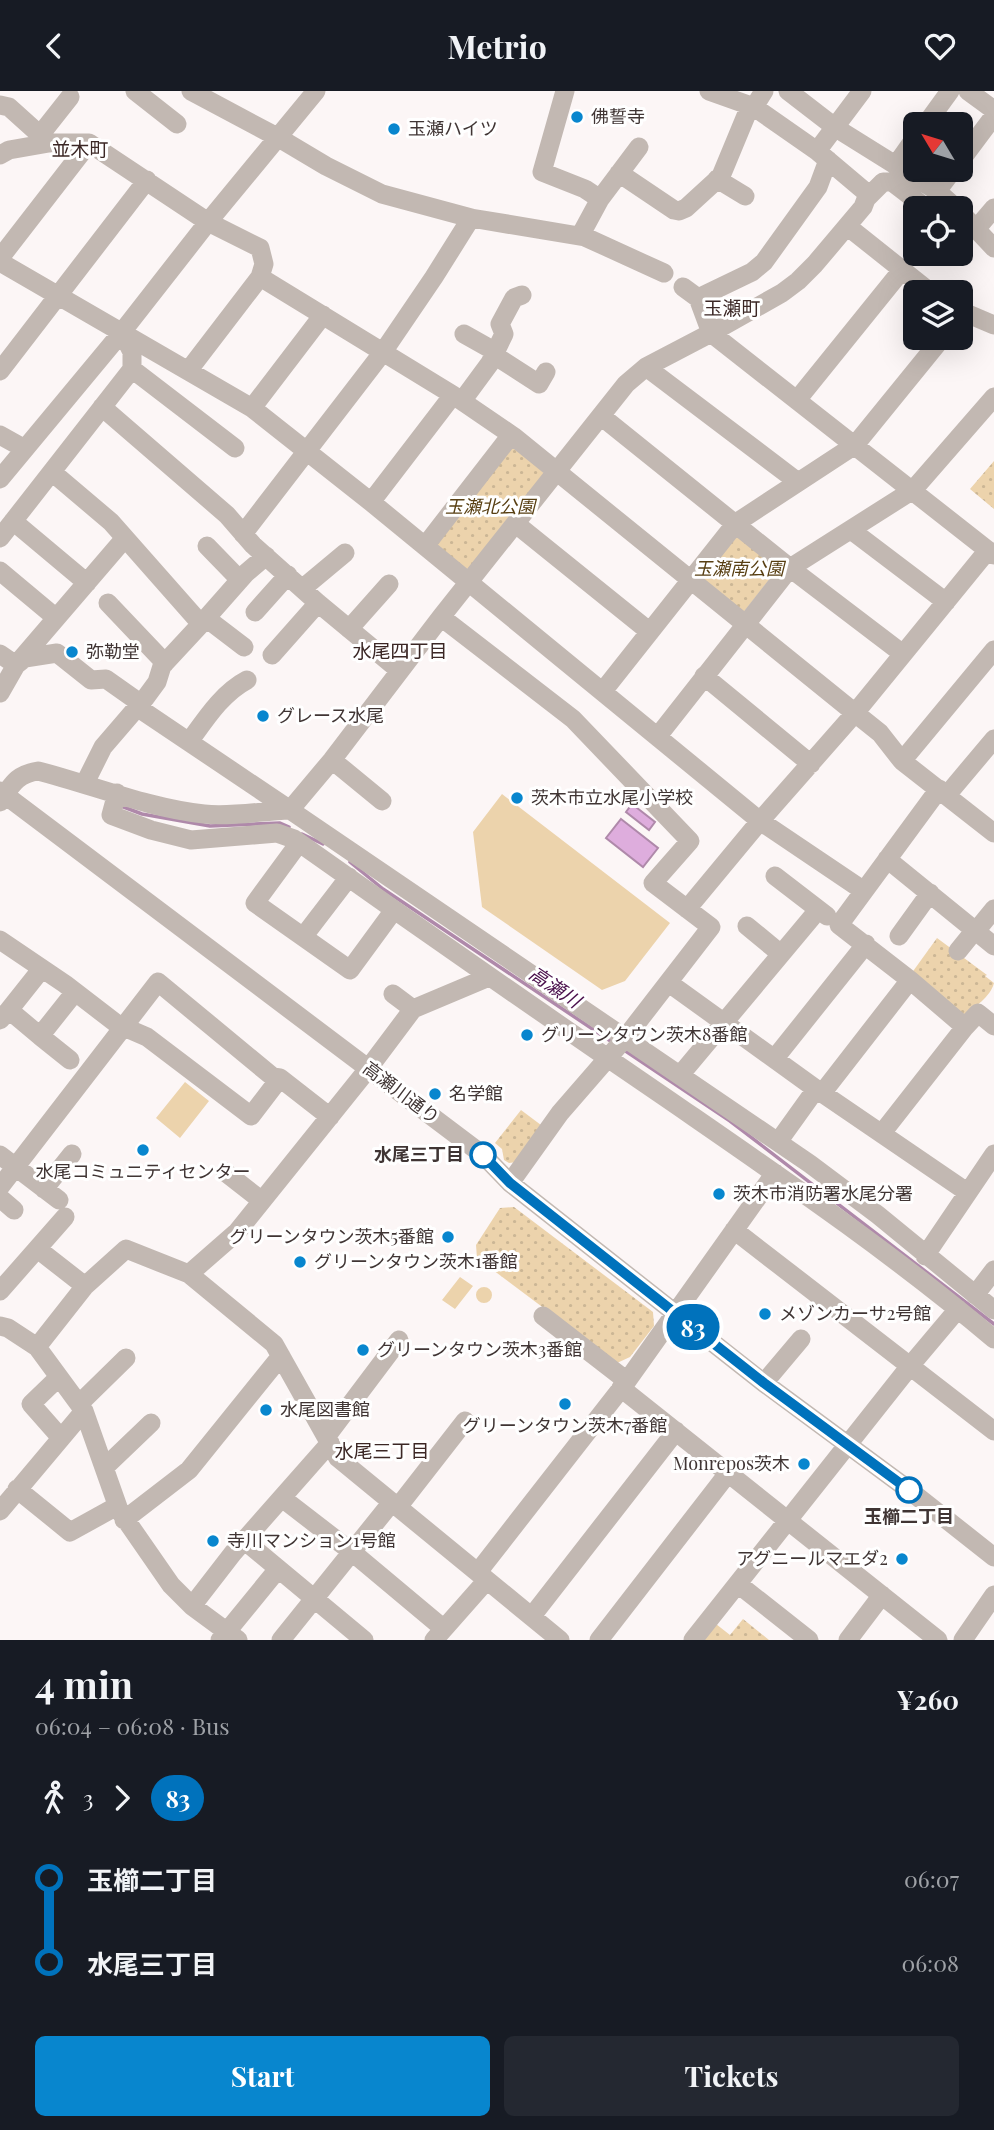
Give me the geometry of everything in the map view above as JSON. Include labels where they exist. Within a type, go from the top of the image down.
[{"type":"street","points":[[135,91],[177,124]]},
{"type":"street","points":[[191,91],[382,194],[471,218],[580,236],[664,272]]},
{"type":"street","points":[[0,479],[316,91]]},
{"type":"street","points":[[565,91],[542,172],[585,189],[600,199]]},
{"type":"street","points":[[709,91],[756,101],[866,191],[868,197]]},
{"type":"street","points":[[788,91],[836,128],[943,196]]},
{"type":"street","points":[[687,909],[991,552],[711,333],[691,292],[752,272],[764,262],[818,187],[822,156],[836,128],[862,91]]},
{"type":"street","points":[[935,112],[950,91]]},
{"type":"street","points":[[968,91],[994,110]]},
{"type":"street","points":[[45,139],[70,97]]},
{"type":"street","points":[[619,173],[674,210],[686,208],[718,179],[756,101]]},
{"type":"street","points":[[0,104],[9,107],[45,139]]},
{"type":"street","points":[[973,144],[994,116]]},
{"type":"street","points":[[0,155],[45,139],[89,143],[208,222],[260,248],[264,264],[260,277],[188,371]]},
{"type":"street","points":[[89,143],[0,260],[252,408],[371,502],[760,821],[864,891]]},
{"type":"street","points":[[580,236],[600,199],[639,147]]},
{"type":"street","points":[[896,165],[903,155]]},
{"type":"street","points":[[718,179],[745,196]]},
{"type":"street","points":[[0,371],[147,180]]},
{"type":"street","points":[[2,796],[16,780],[27,773],[38,771],[165,807],[205,814],[290,810],[626,384],[646,367],[782,293],[798,281],[883,182],[892,182],[910,196]]},
{"type":"street","points":[[937,191],[944,182]]},
{"type":"street","points":[[977,228],[994,208]]},
{"type":"street","points":[[243,534],[383,352],[471,218]]},
{"type":"street","points":[[973,224],[994,247]]},
{"type":"street","points":[[847,226],[915,280]]},
{"type":"street","points":[[797,400],[902,270]]},
{"type":"street","points":[[260,277],[458,398],[558,470],[880,733],[902,761],[993,831]]},
{"type":"street","points":[[371,502],[495,353],[504,334],[500,324],[514,298],[522,295]]},
{"type":"street","points":[[252,408],[323,315]]},
{"type":"street","points":[[973,317],[994,325]]},
{"type":"street","points":[[0,538],[132,369],[132,352],[122,332]]},
{"type":"street","points":[[464,334],[538,384],[546,372]]},
{"type":"street","points":[[603,691],[736,523],[855,445],[932,350]]},
{"type":"street","points":[[646,367],[798,482]]},
{"type":"street","points":[[132,369],[235,448]]},
{"type":"street","points":[[658,736],[790,568],[913,490],[994,397]]},
{"type":"street","points":[[102,407],[227,515],[243,534],[318,603],[400,671]]},
{"type":"street","points":[[601,416],[790,568],[904,654]]},
{"type":"street","points":[[0,435],[25,449]]},
{"type":"street","points":[[425,546],[511,435]]},
{"type":"street","points":[[52,472],[110,522],[203,621],[244,647]]},
{"type":"street","points":[[13,521],[87,583]]},
{"type":"street","points":[[516,524],[650,632]]},
{"type":"street","points":[[851,530],[946,602]]},
{"type":"street","points":[[0,693],[8,660],[55,617],[125,538]]},
{"type":"street","points":[[207,546],[240,580]]},
{"type":"street","points":[[303,588],[345,553]]},
{"type":"street","points":[[85,783],[103,747],[157,682],[165,663],[240,580],[266,556]]},
{"type":"street","points":[[0,571],[55,617]]},
{"type":"street","points":[[255,612],[288,575]]},
{"type":"street","points":[[349,629],[389,584]]},
{"type":"street","points":[[108,603],[165,663]]},
{"type":"street","points":[[272,655],[318,603]]},
{"type":"street","points":[[441,617],[573,719],[690,841],[653,883],[711,927],[626,1037],[560,1113],[510,1183]]},
{"type":"street","points":[[902,761],[994,650]]},
{"type":"street","points":[[8,660],[57,653],[91,680],[106,679],[189,742],[778,1142],[878,1215],[994,1310]]},
{"type":"street","points":[[704,676],[811,764]]},
{"type":"street","points":[[189,742],[208,715],[239,684],[247,680]]},
{"type":"street","points":[[839,925],[887,859],[943,792],[994,739]]},
{"type":"street","points":[[332,760],[382,801]]},
{"type":"street","points":[[117,793],[111,815],[151,830],[191,840],[277,833],[299,843],[775,1173],[869,1241],[994,1339]]},
{"type":"street","name":"高瀬川通り","points":[[2,796],[483,1155],[510,1183],[675,1313],[994,1557]]},
{"type":"street","points":[[299,843],[255,903],[350,970],[394,909]]},
{"type":"street","points":[[887,859],[994,946]]},
{"type":"street","points":[[775,876],[866,944],[965,1027]]},
{"type":"street","points":[[303,937],[349,877]]},
{"type":"street","points":[[899,936],[930,893]]},
{"type":"street","points":[[958,951],[994,909]]},
{"type":"street","points":[[681,1074],[818,910]]},
{"type":"street","points":[[747,926],[781,954]]},
{"type":"street","points":[[0,940],[124,1027],[148,1037],[251,1116],[280,1078]]},
{"type":"street","points":[[775,1058],[866,944]]},
{"type":"street","points":[[36,976],[4,1015],[40,1036],[70,1060]]},
{"type":"street","points":[[189,1274],[237,1232],[414,1009],[489,977]]},
{"type":"street","points":[[778,1142],[911,980]]},
{"type":"street","points":[[0,1187],[158,982],[272,1077],[280,1078],[330,1117]]},
{"type":"street","points":[[669,983],[967,1192]]},
{"type":"street","points":[[40,1036],[75,992]]},
{"type":"street","points":[[393,994],[414,1009]]},
{"type":"street","points":[[882,1133],[978,1013],[994,1026]]},
{"type":"street","points":[[0,1291],[56,1202],[72,1154]]},
{"type":"street","points":[[925,1256],[994,1154]]},
{"type":"street","points":[[0,1155],[56,1202]]},
{"type":"street","points":[[225,1172],[262,1201]]},
{"type":"street","points":[[282,1498],[352,1552],[439,1634],[624,1384],[775,1173]]},
{"type":"street","points":[[734,1230],[994,1431]]},
{"type":"street","points":[[37,1347],[85,1286],[126,1249],[189,1274],[274,1344],[338,1458],[560,1640]]},
{"type":"street","points":[[44,1254],[85,1286]]},
{"type":"street","points":[[975,1295],[994,1270]]},
{"type":"street","points":[[693,1640],[958,1309]]},
{"type":"street","points":[[543,1317],[676,1431],[938,1640]]},
{"type":"street","points":[[0,1326],[8,1328],[37,1347],[82,1407],[121,1513],[171,1585],[192,1606],[228,1637],[278,1569]]},
{"type":"street","points":[[764,1383],[801,1339]]},
{"type":"street","points":[[192,1606],[328,1440],[399,1340]]},
{"type":"street","points":[[18,1489],[70,1532],[121,1513],[189,1470],[281,1356]]},
{"type":"street","points":[[0,1511],[61,1438],[82,1407],[126,1358]]},
{"type":"street","points":[[59,1377],[31,1404],[61,1438]]},
{"type":"street","points":[[283,1639],[352,1552],[465,1421]]},
{"type":"street","points":[[105,1467],[150,1423]]},
{"type":"street","points":[[532,1616],[676,1431]]},
{"type":"street","points":[[599,1640],[729,1472]]},
{"type":"street","points":[[245,1541],[364,1640]]},
{"type":"street","points":[[738,1584],[809,1640]]},
{"type":"street","points":[[848,1640],[882,1595]]},
{"type":"street","points":[[963,1640],[994,1595]]},
{"type":"green space","name":"玉瀬北公園","points":[[516,445],[545,474],[470,568],[464,570],[434,547],[510,446]]},
{"type":"green space","points":[[994,461],[994,509],[970,489]]},
{"type":"green space","name":"玉瀬南公園","points":[[736,526],[783,562],[743,613],[696,577]]},
{"type":"green space","points":[[502,794],[670,923],[625,981],[602,990],[482,907],[473,832]]},
{"type":"green space","points":[[937,938],[994,983],[986,997],[965,1017],[911,974]]},
{"type":"green space","points":[[185,1082],[209,1101],[180,1138],[156,1118]]},
{"type":"green space","points":[[521,1110],[541,1125],[517,1162],[509,1163],[504,1160],[502,1149],[495,1143]]},
{"type":"green space","points":[[514,1207],[653,1312],[654,1326],[630,1357],[617,1363],[477,1258],[476,1245],[500,1208]]},
{"type":"green space","points":[[460,1277],[473,1286],[455,1309],[442,1300]]},
{"type":"green space","points":[[484,1287],[490,1289],[490,1301],[484,1303],[478,1301],[476,1295],[478,1289]]},
{"type":"green space","points":[[743,1619],[769,1640],[703,1640],[716,1624],[730,1635]]},
{"type":"shaded area","points":[[632,804],[655,822],[649,830],[626,812]]},
{"type":"shaded area","points":[[621,819],[658,848],[643,867],[606,838]]},
{"type":"waterway","name":"高瀬川","points":[[121,806],[142,814],[210,826],[280,823],[289,827]]},
{"type":"waterway","name":"高瀬川","points":[[302,834],[323,844]]},
{"type":"waterway","name":"高瀬川","points":[[350,862],[383,889],[612,1042]]},
{"type":"waterway","name":"高瀬川","points":[[624,1050],[730,1121],[994,1324]]},
{"type":"bus line","name":"83","points":[[483,1155],[510,1183],[764,1383],[909,1490]]},
{"type":"place","name":"佛誓寺","points":[[577,117]]},
{"type":"place","name":"玉瀬ハイツ","points":[[394,129]]},
{"type":"place","name":"弥勒堂","points":[[72,652]]},
{"type":"place","name":"グレース水尾","points":[[263,716]]},
{"type":"place","name":"茨木市立水尾小学校","points":[[517,798]]},
{"type":"place","name":"グリーンタウン茨木8番館","points":[[527,1035]]},
{"type":"place","name":"名学館","points":[[435,1094]]},
{"type":"place","name":"水尾コミュニティセンター","points":[[143,1150]]},
{"type":"place","name":"水尾三丁目","points":[[483,1155]]},
{"type":"place","name":"茨木市消防署水尾分署","points":[[719,1194]]},
{"type":"place","name":"グリーンタウン茨木5番館","points":[[448,1237]]},
{"type":"place","name":"グリーンタウン茨木1番館","points":[[300,1262]]},
{"type":"place","name":"メゾンカーサ2号館","points":[[765,1314]]},
{"type":"place","name":"グリーンタウン茨木3番館","points":[[363,1350]]},
{"type":"place","name":"グリーンタウン茨木7番館","points":[[565,1404]]},
{"type":"place","name":"水尾図書館","points":[[266,1410]]},
{"type":"place","name":"Monrepos茨木","points":[[804,1464]]},
{"type":"place","name":"玉櫛二丁目","points":[[909,1490]]},
{"type":"place","name":"寺川マンション1号館","points":[[213,1541]]},
{"type":"place","name":"アグニールマエダ2","points":[[902,1559]]},
{"type":"district","name":"並木町","points":[[80,149]]},
{"type":"district","name":"玉瀬町","points":[[732,308]]},
{"type":"district","name":"水尾四丁目","points":[[400,651]]},
{"type":"district","name":"水尾三丁目","points":[[382,1451]]}]
